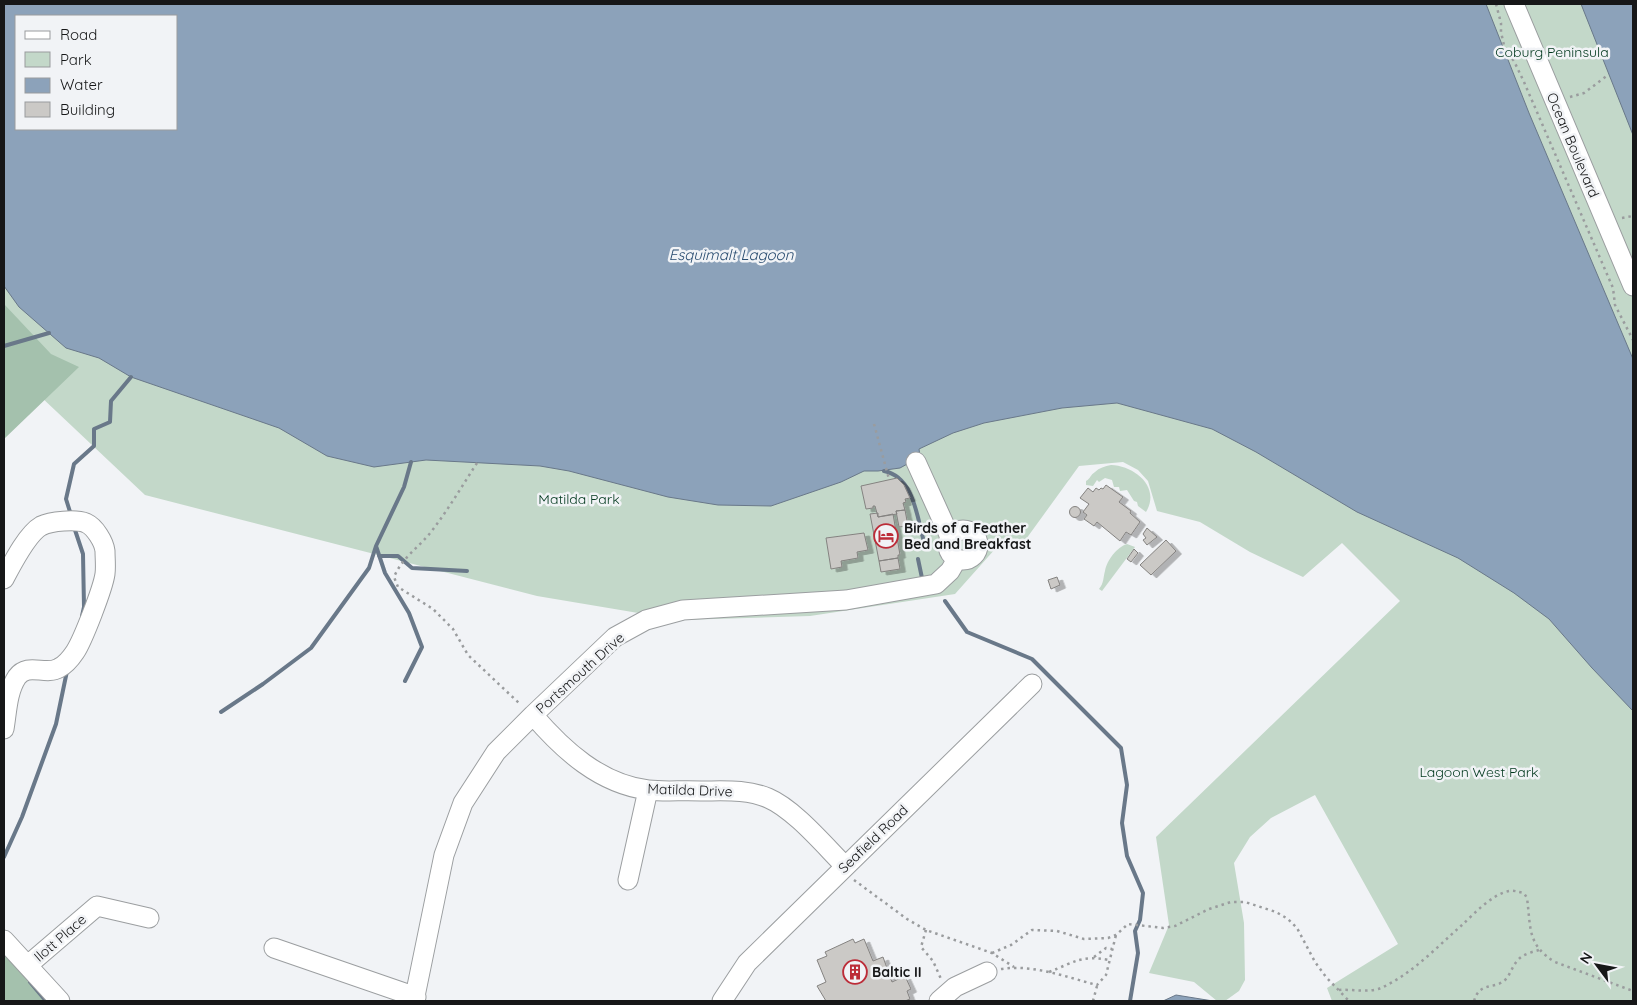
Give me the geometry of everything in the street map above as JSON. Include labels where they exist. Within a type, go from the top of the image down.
[{"type":"street","name":"Ocean Boulevard","points":[[1514,4],[1633,286]]},
{"type":"street","points":[[916,462],[950,537]]},
{"type":"street","points":[[4,579],[24,544],[41,526],[50,523],[60,521],[86,523],[96,531],[105,548],[105,575],[92,614],[76,651],[66,664],[58,669],[47,672],[34,669],[24,670],[17,677],[10,694],[4,729]]},
{"type":"street","points":[[963,529],[971,532],[978,542],[977,550],[965,560],[957,559],[948,550],[950,537],[956,531],[963,529]]},
{"type":"street","name":"Portsmouth Drive","points":[[415,999],[444,855],[463,803],[496,752],[532,715],[615,637],[646,620],[683,610],[846,600],[936,584],[950,571],[957,559]]},
{"type":"street","name":"Seafield Road","points":[[722,1001],[747,963],[1032,684]]},
{"type":"street","name":"Matilda Drive","points":[[532,715],[554,741],[585,766],[624,785],[648,790],[747,791],[770,798],[795,816],[845,866]]},
{"type":"street","points":[[628,880],[648,790]]},
{"type":"street","name":"Ilott Place","points":[[28,965],[97,906],[149,918]]},
{"type":"street","points":[[4,940],[60,1001]]},
{"type":"street","points":[[274,948],[415,999]]},
{"type":"street","points":[[941,998],[955,987],[987,972]]},
{"type":"path","points":[[1496,4],[1506,50],[1515,62],[1524,82],[1612,288],[1616,306],[1633,340]]},
{"type":"path","points":[[1555,103],[1566,97],[1584,93],[1608,75]]},
{"type":"path","points":[[874,424],[890,479]]},
{"type":"path","points":[[477,463],[448,510],[428,535],[399,565],[394,577],[398,587],[433,609],[453,629],[468,655],[532,715]]},
{"type":"path","points":[[845,866],[855,882],[907,919],[926,930],[992,953],[1014,967]]},
{"type":"path","points":[[1339,990],[1374,990],[1382,987],[1403,975],[1426,957],[1493,899],[1508,892],[1516,891],[1524,894],[1527,898],[1534,941],[1545,956],[1555,962],[1633,991]]},
{"type":"path","points":[[992,953],[1011,946],[1032,930],[1057,931],[1084,939],[1108,938],[1116,935],[1128,924],[1163,928],[1176,926],[1209,909],[1231,902],[1245,902],[1276,912],[1288,919],[1297,928],[1315,962],[1348,1001]]},
{"type":"path","points":[[926,930],[921,947],[933,961],[942,981],[941,998]]},
{"type":"path","points":[[1093,1001],[1097,986],[1106,975],[1116,935]]},
{"type":"path","points":[[1094,957],[1106,948],[1112,949]]},
{"type":"path","points":[[1474,1001],[1480,990],[1487,986],[1504,982],[1511,974],[1518,960],[1526,954],[1539,950]]},
{"type":"path","points":[[1049,972],[1081,958],[1094,957],[1110,960]]},
{"type":"path","points":[[987,972],[1014,967],[1049,972],[1097,986]]},
{"type":"green space","name":"Esquimalt Lagoon","points":[[4,4],[1633,4],[1633,1001],[1332,1001],[1327,988],[1398,944],[1315,795],[1271,818],[1250,837],[1234,863],[1244,923],[1245,980],[1239,991],[1225,1001],[1217,1001],[1194,982],[1149,973],[1169,925],[1156,837],[1400,601],[1342,543],[1303,577],[1250,552],[1200,522],[1157,511],[1148,481],[1138,470],[1123,462],[1079,466],[1021,546],[996,548],[955,594],[810,616],[680,620],[537,596],[145,495],[4,362]]},
{"type":"green space","points":[[4,304],[51,354],[79,367],[4,439]]},
{"type":"green space","points":[[1111,465],[1129,469],[1137,474],[1148,486],[1150,503],[1146,512],[1138,506],[1127,490],[1120,491],[1119,487],[1114,487],[1112,480],[1105,478],[1099,482],[1097,480],[1093,486],[1086,485],[1086,481],[1093,473],[1100,468]]},
{"type":"green space","points":[[1127,544],[1135,547],[1102,591],[1099,589],[1103,583],[1108,563],[1116,551]]},
{"type":"green space","points":[[4,953],[51,1001],[4,1001]]},
{"type":"water","name":"Esquimalt Lagoon","points":[[4,4],[1486,4],[1529,113],[1633,359],[1633,711],[1549,619],[1514,593],[1458,558],[1357,512],[1256,452],[1212,429],[1117,403],[1062,408],[984,423],[953,433],[919,449],[920,457],[900,468],[864,471],[841,482],[771,506],[718,505],[668,497],[569,471],[540,466],[426,460],[374,467],[327,456],[279,428],[131,377],[99,358],[66,348],[19,307],[4,286]]},
{"type":"water","points":[[1581,4],[1633,4],[1633,135]]},
{"type":"water","points":[[1176,995],[1213,1001],[1163,1001]]},
{"type":"building","points":[[897,478],[904,485],[910,498],[905,499],[906,502],[903,503],[905,510],[896,511],[897,514],[878,517],[875,506],[866,509],[861,486]]},
{"type":"building","points":[[1106,485],[1123,497],[1119,502],[1131,511],[1130,513],[1140,522],[1131,535],[1126,532],[1120,541],[1097,522],[1094,526],[1084,519],[1087,515],[1083,512],[1089,504],[1080,498],[1088,488],[1093,492],[1096,488],[1099,490],[1103,489]]},
{"type":"building","points":[[1075,506],[1081,512],[1075,518],[1069,512]]},
{"type":"building","points":[[905,510],[908,526],[899,527],[896,511]]},
{"type":"building","name":"Birds of a Feather Bed and Breakfast","points":[[878,513],[878,517],[893,514],[900,555],[898,555],[898,558],[879,561],[870,514]]},
{"type":"building","points":[[1147,528],[1157,537],[1147,545],[1143,540],[1146,538],[1143,534]]},
{"type":"building","points":[[864,533],[868,550],[857,552],[858,558],[841,561],[842,567],[831,569],[826,538]]},
{"type":"building","points":[[1166,540],[1176,551],[1151,575],[1140,565]]},
{"type":"building","points":[[1134,549],[1138,553],[1131,562],[1127,559]]},
{"type":"building","points":[[898,558],[900,569],[881,572],[879,561]]},
{"type":"building","points":[[1057,577],[1060,585],[1051,589],[1048,580]]},
{"type":"building","name":"Baltic II","points":[[853,939],[855,943],[864,939],[873,961],[883,957],[892,982],[905,976],[911,989],[907,991],[910,999],[905,1001],[826,1001],[817,986],[826,982],[817,960],[827,956],[825,952]]},
{"type":"waterway","points":[[4,346],[49,333]]},
{"type":"waterway","points":[[71,515],[66,499],[74,464],[94,446],[94,429],[110,422],[111,401],[131,377]]},
{"type":"waterway","points":[[405,681],[422,647],[409,613],[385,573],[376,546],[404,487],[411,462]]},
{"type":"waterway","points":[[884,471],[902,481],[908,490],[913,499],[924,542]]},
{"type":"waterway","points":[[74,527],[83,554],[84,607],[82,616]]},
{"type":"waterway","points":[[221,712],[263,684],[311,648],[369,568],[376,546]]},
{"type":"waterway","points":[[379,556],[398,556],[412,568],[467,571]]},
{"type":"waterway","points":[[918,559],[922,578]]},
{"type":"waterway","points":[[945,601],[967,632],[1032,659],[1121,748],[1127,785],[1122,823],[1127,856],[1143,893],[1140,920],[1135,931],[1138,953],[1130,1001]]},
{"type":"waterway","points":[[4,857],[22,817],[56,724],[67,671]]},
{"type":"waterway","points":[[30,982],[46,1001]]},
{"type":"place","name":"Birds of a Feather Bed and Breakfast","points":[[886,536]]},
{"type":"place","name":"Baltic II","points":[[855,972]]},
{"type":"park label","name":"Coburg Peninsula","points":[[1552,52]]},
{"type":"park label","name":"Matilda Park","points":[[579,499]]},
{"type":"park label","name":"Lagoon West Park","points":[[1479,772]]}]
